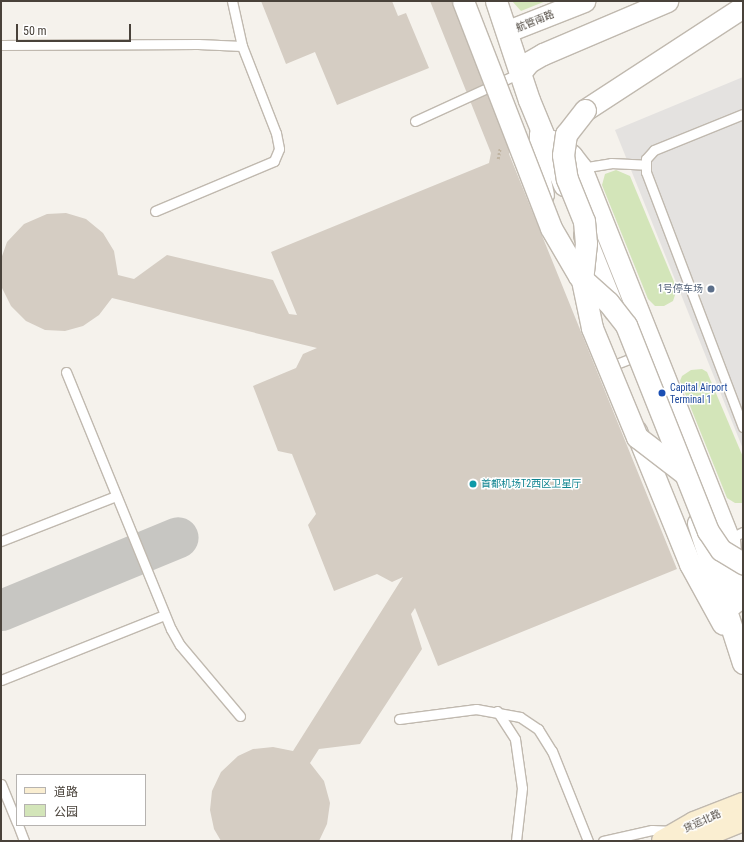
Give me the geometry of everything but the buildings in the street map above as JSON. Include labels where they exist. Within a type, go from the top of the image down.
[{"type":"main road","name":"货运北路","points":[[677,838],[743,804]]},
{"type":"main road","name":"货运北路","points":[[677,838],[743,820]]},
{"type":"street","points":[[464,1],[551,228],[637,437],[684,473]]},
{"type":"street","points":[[496,1],[508,32],[520,73],[540,129],[704,539],[741,650]]},
{"type":"street","name":"航管南路","points":[[508,32],[584,1]]},
{"type":"street","points":[[520,73],[529,62],[550,51],[667,1]]},
{"type":"street","points":[[743,7],[585,110],[566,134],[563,155],[567,179],[684,473],[714,542],[727,555],[743,563]]},
{"type":"street","points":[[540,129],[547,138],[571,155],[581,168],[653,351],[736,536],[741,650]]},
{"type":"street","points":[[540,129],[539,184],[687,558],[741,650]]},
{"type":"street","points":[[584,221],[586,247],[582,280],[592,328]]},
{"type":"street","points":[[551,228],[582,280],[608,302],[626,325]]},
{"type":"lane","points":[[155,211],[274,161],[279,149],[276,132],[242,46],[232,1]]},
{"type":"lane","points":[[1,45],[198,44],[242,46]]},
{"type":"lane","points":[[415,121],[520,73]]},
{"type":"lane","points":[[743,114],[654,150],[646,159],[646,172],[743,427]]},
{"type":"lane","points":[[581,168],[611,163],[646,165]]},
{"type":"lane","points":[[611,366],[653,351]]},
{"type":"lane","points":[[66,372],[164,615],[180,645],[240,716]]},
{"type":"lane","points":[[1,542],[116,496]]},
{"type":"lane","points":[[1,680],[164,615]]},
{"type":"lane","points":[[399,719],[450,710],[497,711],[520,717],[538,729],[552,751],[588,841]]},
{"type":"lane","points":[[497,711],[515,739],[522,788],[516,841]]},
{"type":"lane","points":[[1,784],[16,822]]},
{"type":"lane","points":[[18,826],[24,841]]},
{"type":"lane","points":[[603,841],[652,830],[677,838]]},
{"type":"green space","points":[[512,1],[546,1],[521,11]]},
{"type":"green space","points":[[616,170],[630,176],[677,289],[673,301],[664,306],[655,306],[648,299],[602,185],[605,174]]},
{"type":"green space","points":[[702,369],[707,372],[743,457],[743,503],[735,503],[727,498],[680,381],[682,376],[691,370]]},
{"type":"shaded area","name":"1号停车场","points":[[743,77],[743,449],[615,130]]},
{"type":"taxiway","points":[[1,610],[178,537]]},
{"type":"place","name":"1号停车场","points":[[711,289]]},
{"type":"place","name":"Capital Airport Terminal 1","points":[[662,393]]},
{"type":"place","name":"首都机场T2西区卫星厅","points":[[473,484]]}]
